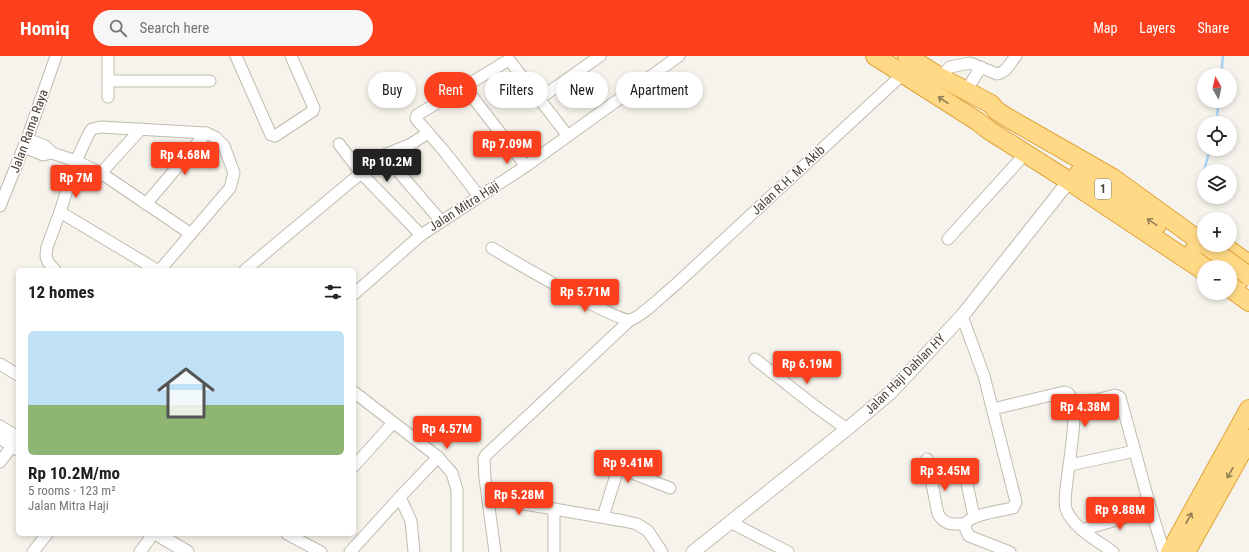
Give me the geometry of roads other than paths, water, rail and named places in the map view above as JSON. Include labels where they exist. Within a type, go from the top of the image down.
[{"type":"highway","name":"1","points":[[875,56],[978,121],[1079,174],[1112,194],[1209,260]]},
{"type":"highway","name":"1","points":[[907,56],[940,77],[992,106],[1008,118],[1112,178],[1197,238]]},
{"type":"highway","name":"1","points":[[992,106],[1001,106],[1011,110],[1054,132],[1093,155],[1197,227]]},
{"type":"highway","name":"1","points":[[978,121],[990,131],[1069,181],[1197,266]]},
{"type":"highway","name":"1","points":[[1220,252],[1247,267]]},
{"type":"highway","points":[[1230,252],[1247,267],[1237,283]]},
{"type":"highway","points":[[1237,279],[1249,287]]},
{"type":"highway","points":[[1237,293],[1249,302]]},
{"type":"highway","points":[[1170,552],[1249,409]]},
{"type":"highway","points":[[1186,552],[1249,439]]},
{"type":"street","name":"Jalan Rama Raya","points":[[1,202],[25,143],[56,56]]},
{"type":"street","points":[[108,56],[108,96]]},
{"type":"street","points":[[236,56],[271,135],[275,136],[313,111],[314,108],[291,56]]},
{"type":"street","points":[[548,93],[600,56]]},
{"type":"street","name":"Jalan Mitra Haji","points":[[356,292],[420,235],[526,166],[678,56]]},
{"type":"street","points":[[940,77],[950,67],[970,63],[997,74],[1005,71],[1016,56]]},
{"type":"street","points":[[489,72],[510,61],[518,72]]},
{"type":"street","points":[[966,91],[981,67]]},
{"type":"street","name":"Jalan R.H. M. Akib","points":[[495,552],[484,459],[486,455],[630,320],[673,286],[903,74]]},
{"type":"street","points":[[108,81],[210,81]]},
{"type":"street","points":[[477,103],[526,166]]},
{"type":"street","points":[[428,108],[417,115],[417,120],[444,151],[479,196]]},
{"type":"street","points":[[546,108],[568,136]]},
{"type":"street","points":[[53,268],[48,262],[46,256],[47,247],[76,161],[89,133],[94,128],[206,132],[215,137],[224,146],[234,173],[234,178],[230,188],[161,268]]},
{"type":"street","points":[[101,173],[141,129]]},
{"type":"street","points":[[146,204],[206,132]]},
{"type":"street","points":[[247,268],[361,173],[384,156],[411,144],[428,132]]},
{"type":"street","points":[[25,143],[46,146],[52,153],[76,161],[101,173],[191,234]]},
{"type":"street","points":[[339,144],[361,173],[420,235]]},
{"type":"street","points":[[948,238],[1026,154]]},
{"type":"street","points":[[384,156],[441,221]]},
{"type":"street","name":"Jalan Haji Dahlan HY","points":[[693,552],[890,393],[962,316],[1069,181]]},
{"type":"street","points":[[60,212],[156,268]]},
{"type":"street","points":[[492,248],[538,276],[607,312],[626,321],[630,320]]},
{"type":"street","points":[[927,459],[938,514],[943,522],[949,524],[965,524],[974,517],[1012,508],[1016,502],[993,409],[978,357],[962,316]]},
{"type":"street","points":[[755,359],[816,408],[847,429]]},
{"type":"street","points":[[0,364],[16,374]]},
{"type":"street","points":[[993,409],[1064,392],[1069,394],[1074,406],[1070,465],[1064,501],[1066,509],[1070,517],[1082,530],[1114,552]]},
{"type":"street","points":[[356,394],[438,457],[452,473],[457,490],[457,552]]},
{"type":"street","points":[[1074,406],[1115,395],[1120,397],[1164,552]]},
{"type":"street","points":[[356,464],[394,423]]},
{"type":"street","points":[[0,426],[16,444]]},
{"type":"street","points":[[0,437],[16,444]]},
{"type":"street","points":[[0,462],[16,444]]},
{"type":"street","points":[[1070,465],[1135,451]]},
{"type":"street","points":[[350,552],[438,457]]},
{"type":"street","points":[[603,517],[617,472],[619,470],[622,469],[670,488]]},
{"type":"street","points":[[964,469],[974,517]]},
{"type":"street","points":[[400,497],[411,521],[414,552]]},
{"type":"street","points":[[488,498],[637,524],[648,531],[662,552]]},
{"type":"street","points":[[554,509],[554,552]]},
{"type":"street","points":[[1082,530],[1151,510]]},
{"type":"street","points":[[730,522],[788,552]]},
{"type":"street","points":[[965,524],[969,536],[1010,552]]},
{"type":"street","points":[[32,552],[45,536]]},
{"type":"street","points":[[140,552],[151,536]]},
{"type":"street","points":[[160,536],[187,552]]},
{"type":"street","points":[[291,536],[321,552]]},
{"type":"waterway","points":[[1222,68],[1223,56]]},
{"type":"waterway","points":[[1217,116],[1218,108]]},
{"type":"waterway","points":[[1206,164],[1208,156]]}]
